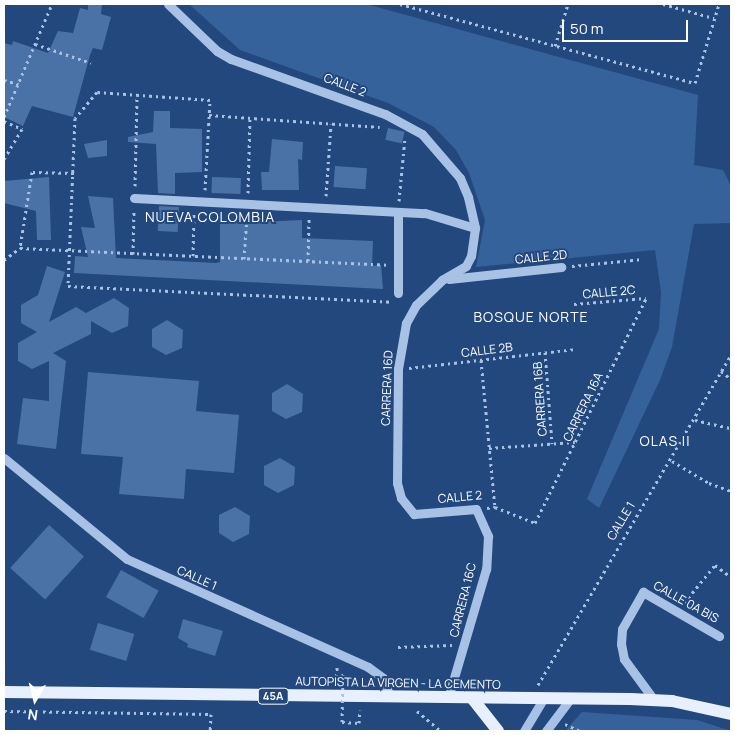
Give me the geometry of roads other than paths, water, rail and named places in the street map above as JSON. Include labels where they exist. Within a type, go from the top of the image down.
[{"type":"main road","name":"AUTOPISTA LA VIRGEN - LA CEMENTO","points":[[4,692],[654,700],[731,714]]},
{"type":"main road","points":[[472,698],[498,731]]},
{"type":"street","name":"CALLE 2","points":[[168,4],[217,51],[231,59],[385,114],[422,134],[460,178],[475,228]]},
{"type":"street","points":[[134,198],[443,216],[475,228]]},
{"type":"street","points":[[398,213],[398,293]]},
{"type":"street","name":"CARRERA 16D","points":[[414,514],[401,498],[397,483],[398,370],[406,324],[416,305],[442,280],[466,266],[475,228]]},
{"type":"street","name":"CALLE 2D","points":[[442,280],[561,268]]},
{"type":"street","name":"CALLE 1","points":[[4,458],[127,559],[368,667],[383,678],[396,697]]},
{"type":"street","name":"CALLE 2","points":[[414,514],[476,509]]},
{"type":"street","name":"CARRERA 16C","points":[[448,698],[486,569],[488,536],[485,522],[476,509]]},
{"type":"street","name":"CALLE 0A BIS","points":[[654,700],[624,659],[621,644],[622,629],[643,592],[719,636]]},
{"type":"street","points":[[524,731],[543,699]]},
{"type":"street","points":[[546,731],[570,699]]},
{"type":"district","name":"NUEVA COLOMBIA","points":[[210,217]]},
{"type":"district","name":"BOSQUE NORTE","points":[[531,317]]},
{"type":"district","name":"OLAS II","points":[[665,441]]}]
